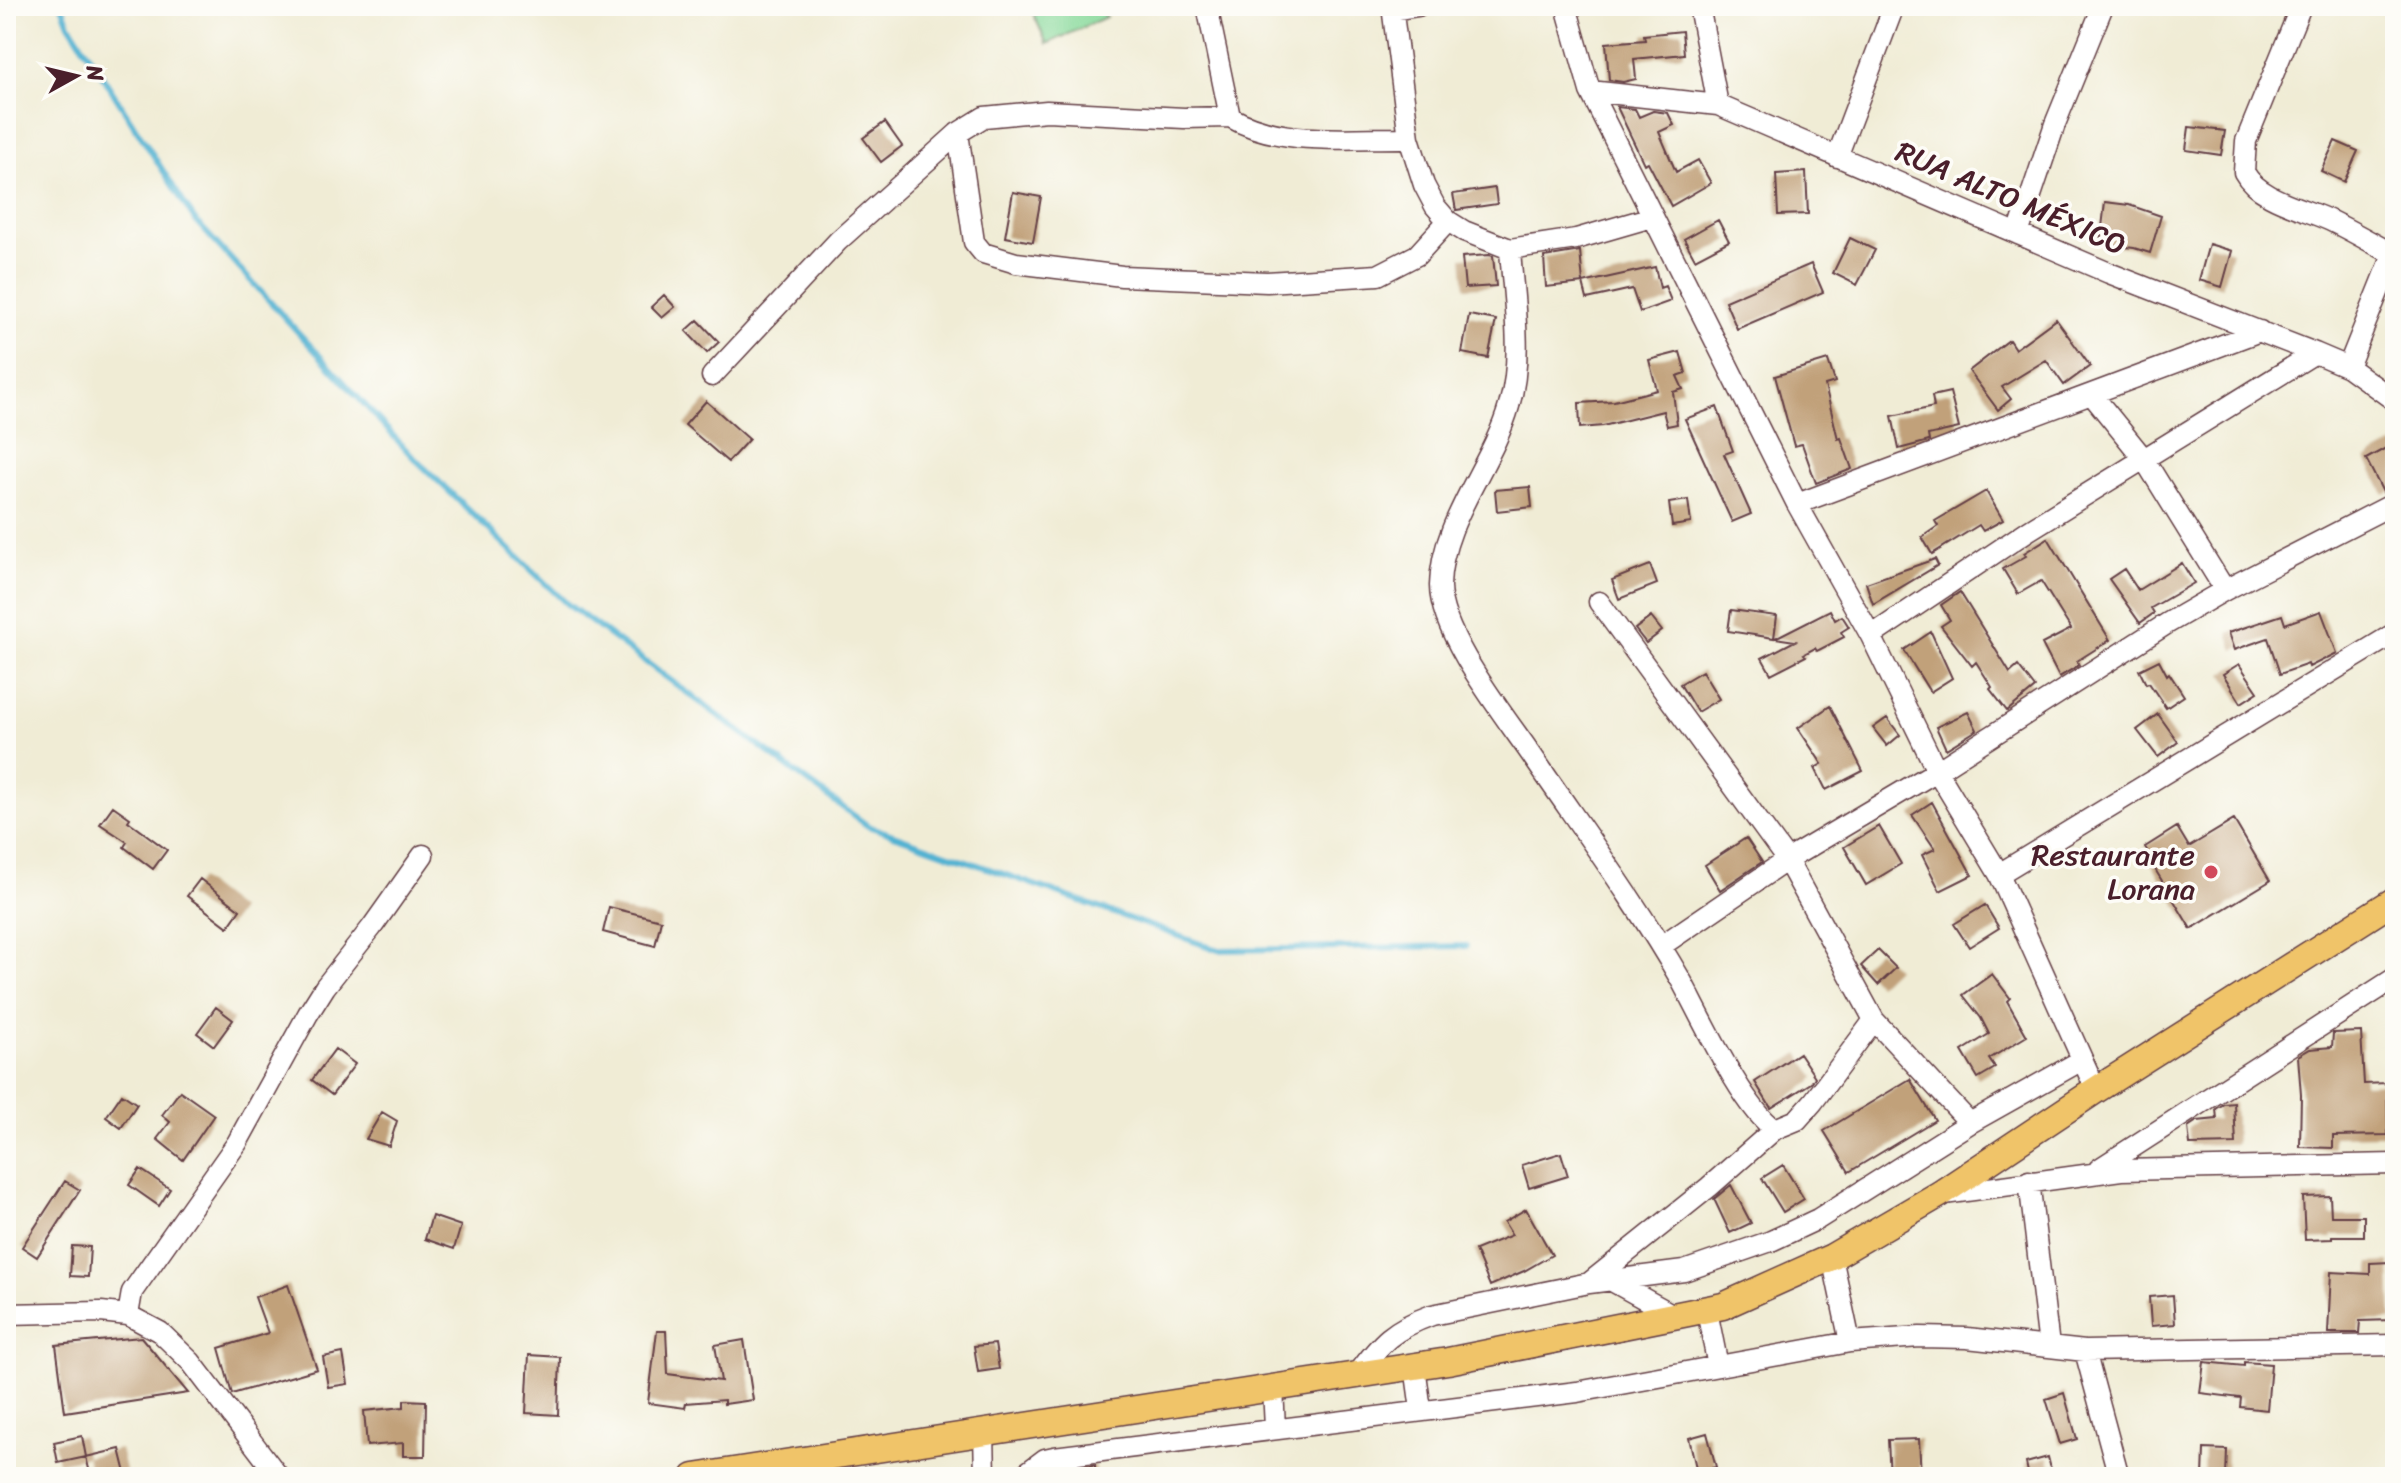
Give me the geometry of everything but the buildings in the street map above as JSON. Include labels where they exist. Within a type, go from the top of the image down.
[{"type":"main road","points":[[694,1477],[1415,1366],[1707,1311],[1832,1257],[1940,1194],[2096,1090],[2395,900]]},
{"type":"street","points":[[1207,6],[1230,117]]},
{"type":"street","points":[[1418,6],[1392,8],[1409,138],[1424,185],[1435,206],[1448,221],[1464,231],[1510,249],[1576,239],[1652,217]]},
{"type":"street","points":[[1566,6],[1590,91],[1797,504],[1871,636],[1937,771],[1999,874],[2096,1090]]},
{"type":"street","points":[[1699,6],[1718,105]]},
{"type":"street","points":[[1837,157],[1894,6]]},
{"type":"street","points":[[2018,234],[2055,124],[2103,6]]},
{"type":"street","points":[[2301,6],[2246,141],[2244,172],[2254,184],[2283,201],[2394,252],[2348,367]]},
{"type":"street","name":"RUA ALTO MÉXICO","points":[[1590,91],[1718,105],[2018,234],[2348,367],[2395,401]]},
{"type":"street","points":[[712,376],[838,241],[958,133],[984,117],[1047,111],[1184,118],[1230,117],[1250,128],[1303,137],[1409,138]]},
{"type":"street","points":[[958,133],[974,242],[983,253],[1016,263],[1122,276],[1267,282],[1378,275],[1417,255],[1448,221]]},
{"type":"street","points":[[1510,249],[1515,378],[1509,407],[1450,538],[1440,586],[1442,607],[1482,683],[1661,946],[1747,1098],[1762,1119],[1775,1129]]},
{"type":"street","points":[[1797,504],[2093,396],[2260,331]]},
{"type":"street","points":[[1871,636],[2029,530],[2315,353]]},
{"type":"street","points":[[2093,396],[2144,459],[2225,590]]},
{"type":"street","points":[[1661,946],[1787,860],[1937,771],[2168,623],[2225,590],[2395,503]]},
{"type":"street","points":[[1599,602],[1787,860],[1874,1020],[1970,1123]]},
{"type":"street","points":[[1999,874],[2395,633]]},
{"type":"street","points":[[128,1315],[129,1300],[136,1285],[237,1143],[308,1014],[423,855]]},
{"type":"street","points":[[2096,1171],[2395,978]]},
{"type":"street","points":[[1589,1283],[1709,1187],[1775,1129],[1797,1120],[1874,1020]]},
{"type":"street","points":[[1357,1375],[1388,1335],[1432,1315],[1589,1283],[1684,1271],[1771,1241],[1818,1219],[1970,1123],[2082,1060]]},
{"type":"street","points":[[1940,1194],[2096,1171],[2395,1164]]},
{"type":"street","points":[[2029,1181],[2049,1346]]},
{"type":"street","points":[[1832,1257],[1850,1342]]},
{"type":"street","points":[[1612,1281],[1677,1317]]},
{"type":"street","points":[[1707,1311],[1718,1366]]},
{"type":"street","points":[[6,1314],[101,1312],[128,1315],[160,1332],[191,1362],[279,1477]]},
{"type":"street","points":[[1021,1477],[1045,1459],[1054,1457],[1577,1392],[1850,1342],[1920,1337],[2085,1351],[2395,1345]]},
{"type":"street","points":[[2085,1351],[2119,1477]]},
{"type":"street","points":[[1415,1366],[1421,1410]]},
{"type":"street","points":[[1273,1388],[1275,1428]]},
{"type":"street","points":[[984,1432],[985,1477]]},
{"type":"green space","points":[[1030,6],[1101,6],[1106,17],[1047,44]]},
{"type":"waterway","points":[[62,6],[69,24],[194,219],[411,455],[567,604],[868,826],[1218,950],[1466,946]]},
{"type":"place","name":"Restaurante Lorana","points":[[2211,872]]}]
